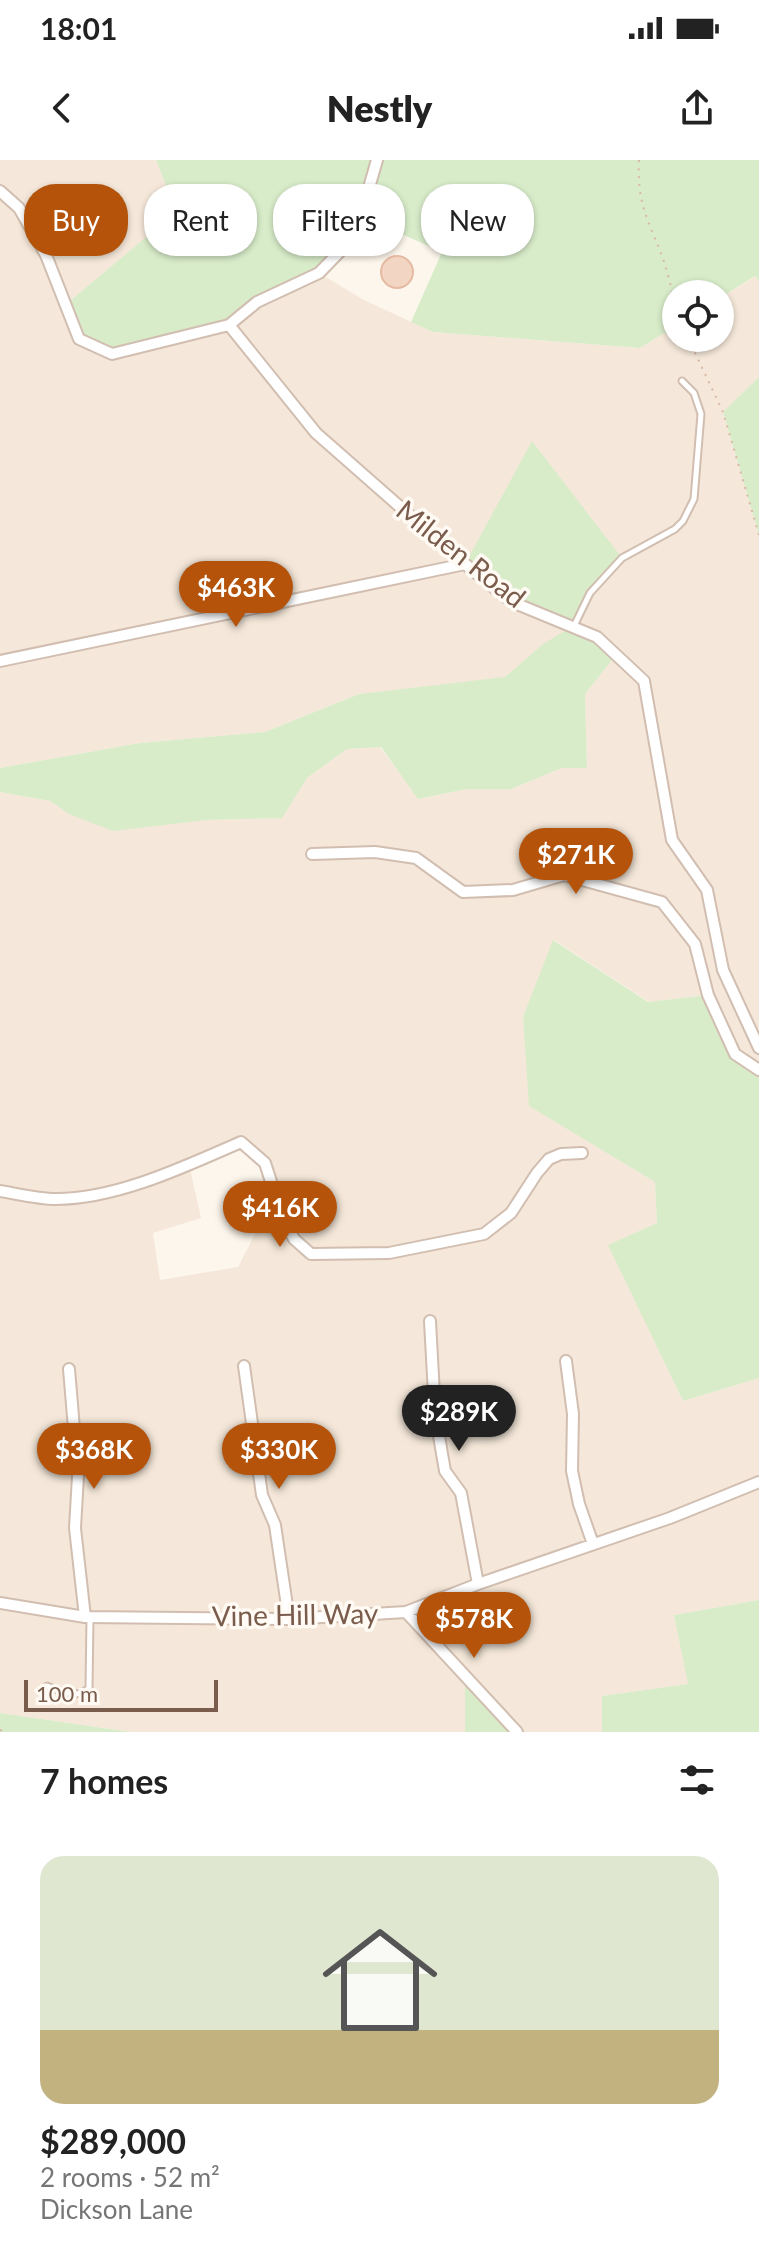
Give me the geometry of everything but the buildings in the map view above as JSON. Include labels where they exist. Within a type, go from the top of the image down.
[{"type":"street","points":[[0,191],[19,208],[46,255],[79,339],[112,354],[229,325],[257,302],[319,273],[355,236],[377,160]]},
{"type":"street","name":"Milden Road","points":[[229,325],[316,433],[465,564],[512,602],[597,637],[644,681],[672,840],[707,890],[723,970],[759,1048]]},
{"type":"street","points":[[0,661],[465,564]]},
{"type":"street","points":[[312,854],[375,852],[416,858],[463,892],[513,890],[564,875],[662,902],[695,944],[708,995],[735,1054],[759,1070]]},
{"type":"street","points":[[0,1191],[55,1199],[102,1194],[241,1142],[265,1163],[283,1219],[294,1239],[311,1254],[389,1253],[484,1234],[511,1213],[549,1159],[561,1154],[582,1153]]},
{"type":"street","points":[[430,1321],[435,1413],[445,1471],[461,1493],[478,1584]]},
{"type":"street","points":[[566,1361],[573,1414],[572,1471],[593,1544]]},
{"type":"street","points":[[244,1366],[262,1495],[275,1525],[289,1619]]},
{"type":"street","points":[[69,1369],[78,1476],[75,1528],[88,1617]]},
{"type":"street","name":"Vine Hill Way","points":[[0,1603],[88,1617],[289,1619],[406,1612],[670,1518],[759,1482]]},
{"type":"street","points":[[406,1612],[517,1732]]},
{"type":"lane","points":[[573,627],[590,593],[622,558],[675,529],[683,521],[694,499],[701,414],[694,393],[682,381]]},
{"type":"lane","points":[[47,1686],[69,1694],[84,1693],[89,1688],[88,1617]]},
{"type":"path","points":[[639,160],[638,181],[645,221],[661,252],[669,280]]},
{"type":"path","points":[[695,352],[723,412],[759,535]]},
{"type":"path","points":[[0,1730],[8,1732]]},
{"type":"shaded area","points":[[0,160],[156,160],[166,184],[144,184],[144,239],[128,253],[128,184],[24,184],[24,256],[124,256],[64,306],[257,302],[319,273],[364,300],[433,332],[640,348],[662,335],[662,352],[734,352],[734,289],[756,276],[759,281],[759,378],[723,412],[759,535],[759,1070],[735,1054],[708,995],[649,1002],[554,940],[523,1017],[530,1106],[655,1182],[657,1223],[609,1245],[683,1401],[759,1378],[759,1600],[674,1615],[689,1684],[603,1696],[602,1732],[517,1732],[465,1677],[465,1732],[131,1732],[0,1713],[0,792],[50,801],[69,814],[206,820],[281,818],[307,778],[347,749],[380,747],[419,799],[467,789],[511,789],[562,768],[587,768],[585,694],[616,655],[543,644],[505,678],[359,694],[265,732],[140,743],[0,768]],"holes":[[[242,1142],[265,1163],[275,1195],[238,1267],[160,1280],[153,1233],[201,1218],[189,1164]]]},
{"type":"green space","points":[[156,160],[759,160],[759,281],[755,276],[734,289],[734,280],[662,280],[662,335],[640,348],[433,332],[411,322],[440,256],[534,256],[534,184],[421,184],[421,243],[405,236],[405,184],[273,184],[273,256],[336,256],[319,273],[257,302],[229,325],[112,354],[79,339],[64,306],[124,256],[128,256],[128,252],[144,239],[144,256],[257,256],[257,184],[165,184]]},
{"type":"green space","points":[[759,377],[759,535],[723,412]]},
{"type":"green space","points":[[532,441],[622,558],[590,593],[573,627],[616,655],[585,694],[587,768],[562,768],[511,789],[467,789],[418,799],[381,747],[347,749],[307,778],[282,818],[206,820],[113,831],[69,814],[50,801],[0,792],[0,768],[140,743],[265,732],[359,694],[505,677],[543,644],[572,627],[512,602],[465,564]]},
{"type":"green space","points":[[553,940],[648,1002],[708,995],[735,1054],[759,1070],[759,1378],[683,1401],[608,1245],[657,1223],[655,1182],[529,1106],[523,1017]]},
{"type":"green space","points":[[759,1600],[759,1732],[602,1732],[602,1696],[688,1684],[674,1615]]},
{"type":"green space","points":[[465,1676],[517,1732],[465,1732]]},
{"type":"green space","points":[[0,1713],[131,1732],[0,1732]]}]
